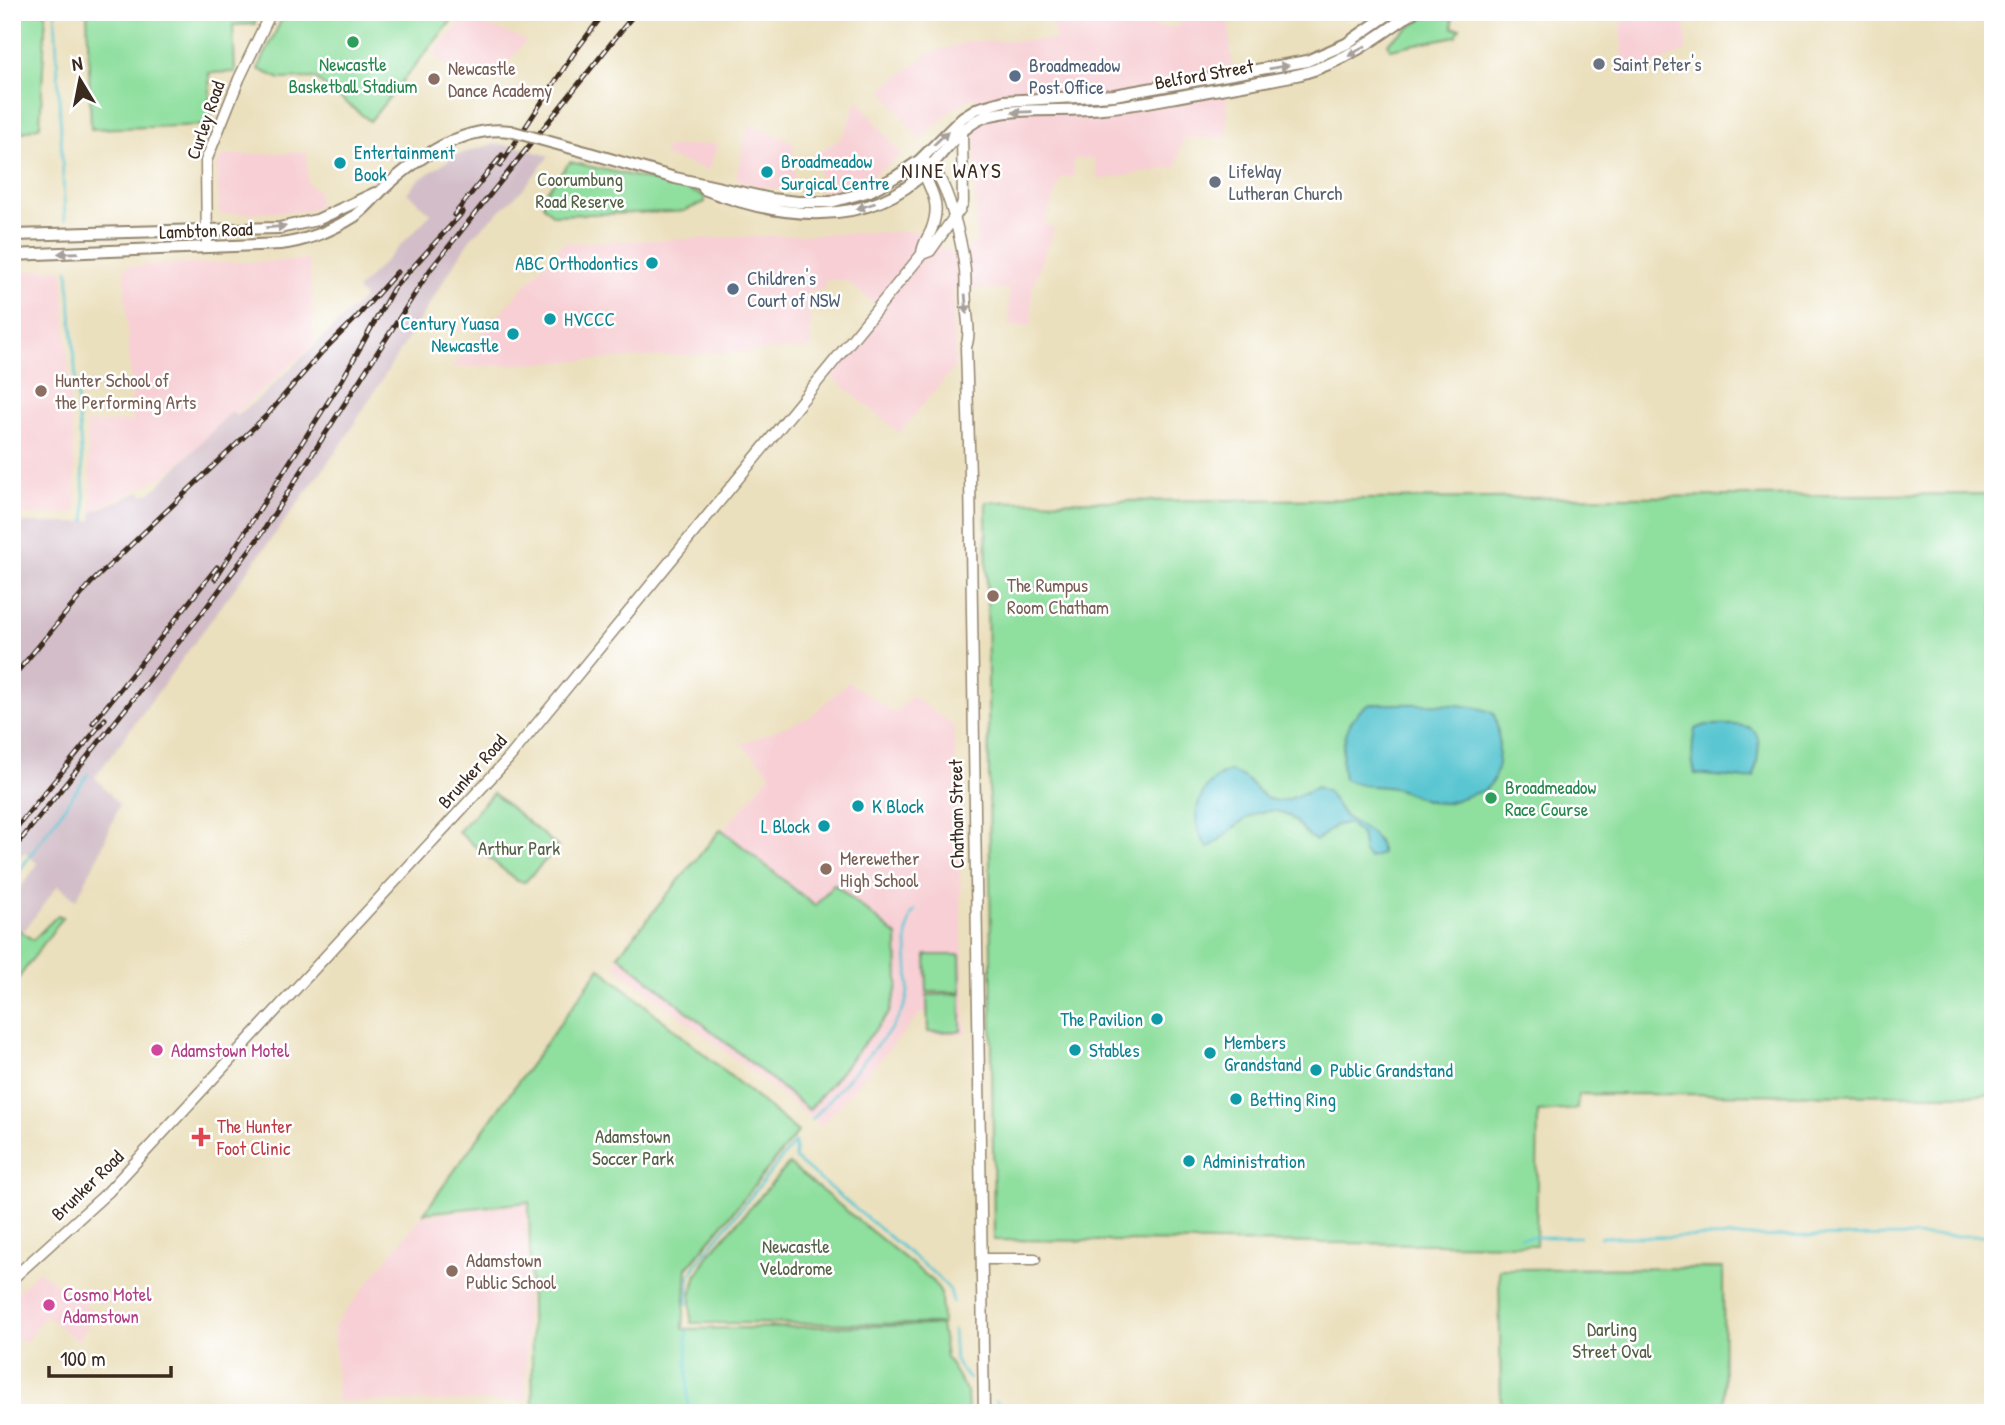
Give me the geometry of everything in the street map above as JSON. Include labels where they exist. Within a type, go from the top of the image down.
[{"type":"main road","name":"Curley Road","points":[[207,247],[206,161],[239,79],[271,12]]},
{"type":"main road","name":"Belford Street","points":[[920,160],[963,117],[976,109],[1017,100],[1114,95],[1307,61],[1346,44],[1392,12]]},
{"type":"main road","name":"Belford Street","points":[[928,169],[962,132],[982,117],[992,114],[1105,108],[1301,74],[1351,55],[1413,12]]},
{"type":"main road","name":"Lambton Road","points":[[12,255],[280,244],[309,239],[356,215],[384,189],[436,149],[485,131],[510,131],[675,178],[778,200],[831,202],[870,191],[920,160]]},
{"type":"main road","name":"Chatham Street","points":[[954,218],[963,197],[962,132]]},
{"type":"main road","points":[[920,160],[928,169]]},
{"type":"main road","name":"Lambton Road","points":[[675,178],[718,195],[761,206],[797,213],[827,214],[862,209],[881,201],[903,189],[928,169]]},
{"type":"main road","name":"Chatham Street","points":[[928,169],[944,185],[958,229],[965,270],[969,339],[966,347],[984,1413]]},
{"type":"main road","name":"Brunker Road","points":[[922,254],[922,247],[933,228],[936,209],[928,169]]},
{"type":"main road","name":"Lambton Road","points":[[12,235],[279,228],[299,225],[334,213],[384,189]]},
{"type":"main road","name":"Brunker Road","points":[[12,1279],[108,1192],[509,758],[922,254],[930,251],[954,218]]},
{"type":"main road","points":[[982,1259],[1035,1259]]},
{"type":"shaded area","points":[[1047,12],[1112,12],[1112,26],[1179,27],[1179,12],[1228,12],[1232,67],[1227,99],[1227,138],[1183,138],[1177,167],[1098,180],[1094,159],[1074,159],[1074,177],[1062,177],[1044,224],[1054,228],[1032,289],[1032,326],[1009,326],[1009,289],[953,289],[955,367],[899,433],[830,375],[883,310],[845,280],[824,280],[825,290],[809,291],[811,348],[451,368],[563,243],[915,231],[953,254],[976,244],[974,96],[950,112],[920,140],[882,89],[930,53],[970,41],[1057,40]]},
{"type":"shaded area","points":[[1621,12],[1686,12],[1686,51],[1622,77]]},
{"type":"shaded area","points":[[1966,12],[1993,12],[1993,23],[1966,23]]},
{"type":"shaded area","points":[[465,17],[526,40],[497,77],[465,81],[433,54]]},
{"type":"shaded area","points":[[858,99],[901,155],[863,183],[838,190],[820,191],[818,153],[843,136]]},
{"type":"shaded area","points":[[749,124],[793,142],[795,192],[754,186],[736,177]]},
{"type":"shaded area","points":[[718,143],[709,170],[663,156],[666,147]]},
{"type":"shaded area","points":[[494,144],[516,146],[549,156],[524,188],[470,239],[343,442],[95,777],[119,805],[102,848],[76,900],[58,885],[24,931],[12,922],[12,899],[38,864],[24,852],[12,867],[12,523],[72,523],[92,520],[92,512],[141,491],[144,495],[154,490],[232,411],[236,416],[263,395],[364,298],[357,290],[431,214],[407,193],[417,181],[456,155]]},
{"type":"shaded area","points":[[307,152],[308,184],[318,191],[319,206],[308,211],[219,212],[219,159],[225,155]]},
{"type":"shaded area","points":[[309,260],[315,344],[163,477],[92,511],[86,423],[133,421],[124,270],[127,266]]},
{"type":"shaded area","name":"Hunter School of the Performing Arts","points":[[63,269],[77,511],[12,516],[12,271]]},
{"type":"shaded area","name":"Merewether High School","points":[[848,682],[895,713],[911,696],[954,725],[966,1034],[927,1034],[926,1015],[922,1012],[821,1126],[614,965],[771,773],[741,744],[810,717]]},
{"type":"shaded area","name":"Adamstown Public School","points":[[527,1204],[526,1401],[337,1402],[334,1326],[421,1216]]},
{"type":"shaded area","name":"Cosmo Motel Adamstown","points":[[38,1271],[96,1313],[78,1341],[45,1315],[26,1343],[12,1334],[12,1297]]},
{"type":"green space","points":[[12,12],[46,12],[40,126],[12,136]]},
{"type":"green space","points":[[87,12],[255,12],[255,24],[233,25],[235,72],[209,73],[211,125],[91,129]]},
{"type":"green space","name":"Newcastle Basketball Stadium","points":[[285,12],[457,14],[370,121],[314,78],[280,79],[258,69]]},
{"type":"green space","points":[[1432,12],[1452,12],[1453,28],[1460,28],[1456,36],[1390,49],[1388,44],[1391,40]]},
{"type":"green space","name":"Coorumbung Road Reserve","points":[[570,162],[677,186],[705,196],[705,202],[684,211],[674,212],[553,215],[543,205],[546,192]]},
{"type":"green space","name":"Broadmeadow Race Course","points":[[1993,494],[1993,1095],[1578,1094],[1577,1109],[1538,1112],[1536,1245],[994,1240],[986,502]]},
{"type":"green space","name":"Arthur Park","points":[[493,793],[558,847],[525,882],[517,881],[458,832]]},
{"type":"green space","points":[[721,829],[815,906],[834,884],[897,936],[898,985],[889,1013],[809,1110],[618,955]]},
{"type":"green space","points":[[58,915],[63,917],[12,987],[12,925],[33,940]]},
{"type":"green space","points":[[926,955],[960,955],[961,992],[927,992]]},
{"type":"green space","name":"Adamstown Soccer Park","points":[[600,968],[798,1132],[687,1268],[683,1329],[941,1325],[946,1357],[967,1392],[968,1413],[533,1413],[529,1202],[424,1213]]},
{"type":"green space","points":[[961,994],[961,1031],[928,1032],[927,995]]},
{"type":"green space","name":"Newcastle Velodrome","points":[[789,1164],[934,1282],[941,1294],[942,1324],[691,1323],[691,1296],[697,1274],[710,1253]]},
{"type":"green space","name":"Darling Street Oval","points":[[1723,1268],[1724,1413],[1543,1413],[1540,1409],[1501,1410],[1499,1269]]},
{"type":"water","points":[[1371,704],[1452,705],[1494,714],[1499,754],[1495,776],[1490,784],[1482,791],[1451,802],[1437,803],[1397,789],[1357,784],[1344,779],[1343,747],[1349,726],[1362,709]]},
{"type":"water","points":[[1706,725],[1736,725],[1753,730],[1759,746],[1754,777],[1746,779],[1695,774],[1692,752],[1695,729]]},
{"type":"water","points":[[1229,771],[1245,779],[1264,796],[1276,801],[1290,799],[1316,787],[1327,791],[1345,817],[1371,833],[1379,843],[1382,854],[1369,858],[1364,853],[1361,834],[1348,823],[1336,825],[1316,841],[1289,816],[1277,811],[1266,811],[1245,819],[1208,848],[1197,827],[1198,804],[1209,784]]},
{"type":"waterway","points":[[55,12],[65,220]]},
{"type":"waterway","points":[[68,270],[86,521]]},
{"type":"waterway","points":[[12,881],[88,774]]},
{"type":"waterway","points":[[812,1120],[892,1028],[903,1010],[908,988],[908,929],[915,910]]},
{"type":"waterway","points":[[795,1142],[795,1159],[937,1276],[950,1290],[953,1302]]},
{"type":"waterway","points":[[687,1304],[690,1275],[700,1259],[795,1142]]},
{"type":"waterway","points":[[1600,1237],[1993,1236]]},
{"type":"waterway","points":[[1520,1237],[1580,1237]]},
{"type":"waterway","points":[[953,1330],[955,1361],[969,1379]]},
{"type":"waterway","points":[[687,1331],[688,1413]]},
{"type":"waterway","points":[[996,1401],[1010,1413]]},
{"type":"railway","points":[[500,166],[574,53],[605,12]]},
{"type":"railway","points":[[12,851],[260,536],[430,270],[636,12]]},
{"type":"railway","points":[[454,215],[502,155]]},
{"type":"railway","points":[[215,579],[342,380],[393,289],[463,212]]},
{"type":"railway","points":[[12,678],[91,583],[267,415],[397,272]]},
{"type":"railway","points":[[93,723],[217,567]]},
{"type":"railway","points":[[12,833],[105,719]]},
{"type":"place","name":"Newcastle Basketball Stadium","points":[[353,42]]},
{"type":"place","name":"Saint Peter's","points":[[1599,64]]},
{"type":"place","name":"Broadmeadow Post Office","points":[[1015,76]]},
{"type":"place","name":"Newcastle Dance Academy","points":[[434,79]]},
{"type":"place","name":"Entertainment Book","points":[[340,163]]},
{"type":"place","name":"Broadmeadow Surgical Centre","points":[[767,172]]},
{"type":"place","name":"LifeWay Lutheran Church","points":[[1215,182]]},
{"type":"place","name":"ABC Orthodontics","points":[[652,263]]},
{"type":"place","name":"Children's Court of NSW","points":[[733,289]]},
{"type":"place","name":"HVCCC","points":[[550,319]]},
{"type":"place","name":"Century Yuasa Newcastle","points":[[513,334]]},
{"type":"place","name":"Hunter School of the Performing Arts","points":[[41,391]]},
{"type":"place","name":"The Rumpus Room Chatham","points":[[993,596]]},
{"type":"place","name":"Broadmeadow Race Course","points":[[1491,798]]},
{"type":"place","name":"K Block","points":[[858,806]]},
{"type":"place","name":"L Block","points":[[824,826]]},
{"type":"place","name":"Merewether High School","points":[[826,869]]},
{"type":"place","name":"The Pavilion","points":[[1157,1019]]},
{"type":"place","name":"Adamstown Motel","points":[[157,1050]]},
{"type":"place","name":"Stables","points":[[1075,1050]]},
{"type":"place","name":"Members Grandstand","points":[[1210,1053]]},
{"type":"place","name":"Public Grandstand","points":[[1316,1070]]},
{"type":"place","name":"Betting Ring","points":[[1236,1099]]},
{"type":"place","name":"The Hunter Foot Clinic","points":[[201,1137]]},
{"type":"place","name":"Administration","points":[[1189,1161]]},
{"type":"place","name":"Adamstown Public School","points":[[452,1271]]},
{"type":"place","name":"Cosmo Motel Adamstown","points":[[49,1305]]},
{"type":"district","name":"NINE WAYS","points":[[952,170]]}]
